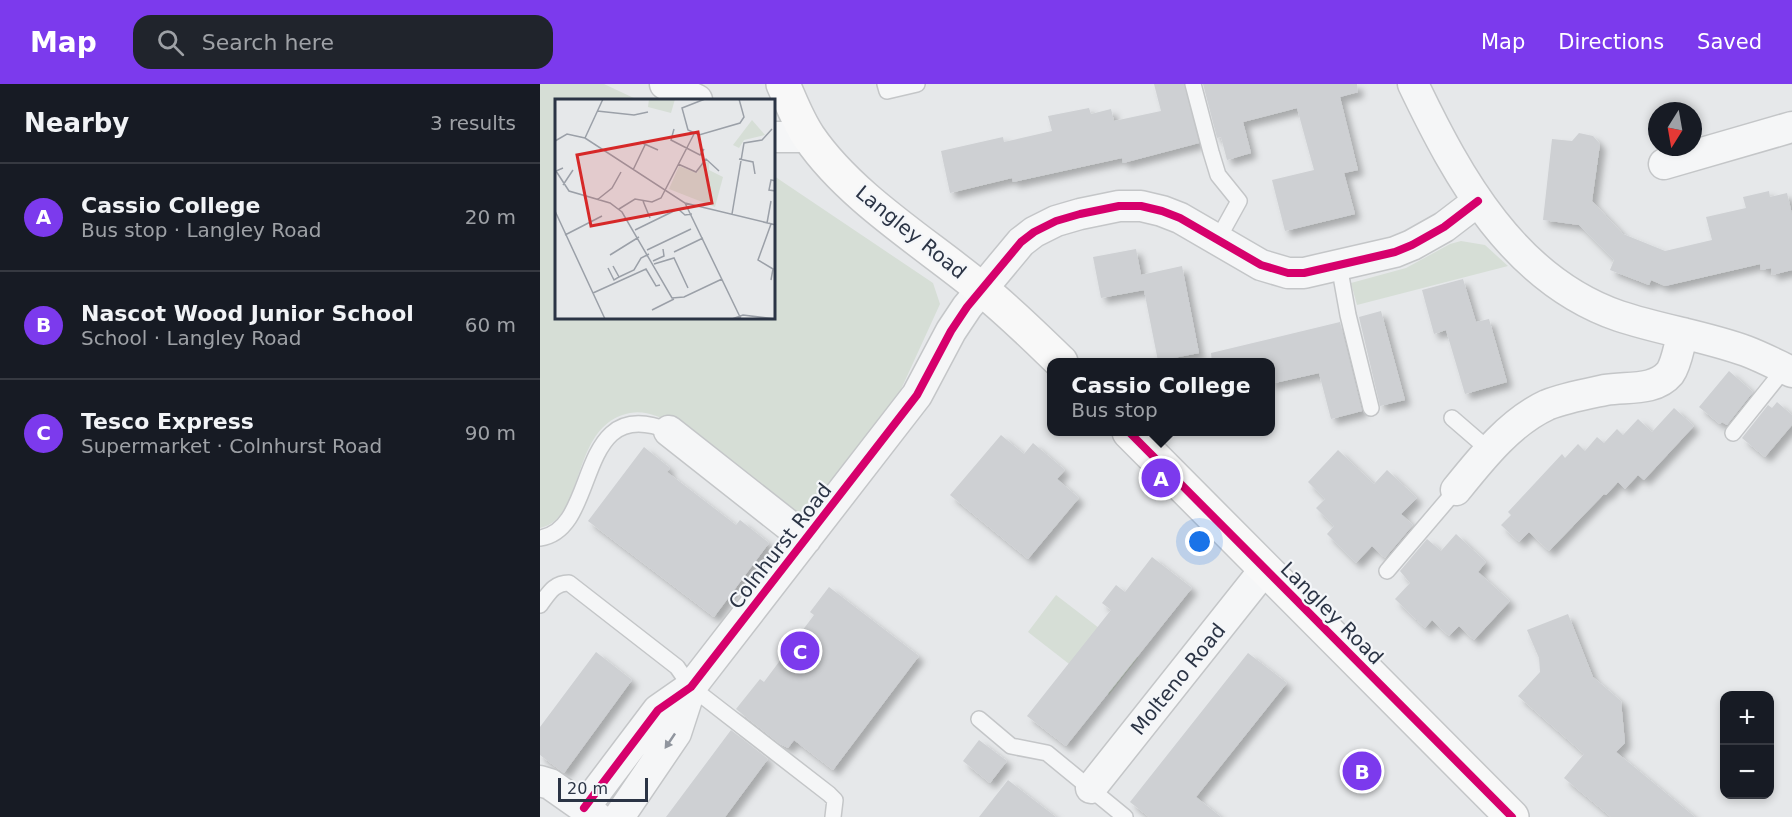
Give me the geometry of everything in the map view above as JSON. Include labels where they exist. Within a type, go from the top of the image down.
[{"type":"street","points":[[664,84],[696,99]]},
{"type":"street","name":"Langley Road","points":[[783,84],[809,137],[828,162],[851,185],[982,289],[1056,358]]},
{"type":"street","points":[[1413,84],[1455,166],[1478,201],[1535,268],[1581,298],[1617,315],[1746,351],[1789,370]]},
{"type":"street","points":[[1664,164],[1792,127]]},
{"type":"street","points":[[776,138],[809,137]]},
{"type":"street","name":"Colnhurst Road","points":[[540,781],[550,784],[590,812],[658,710],[691,687],[917,395],[951,331],[982,289],[1021,242],[1034,232],[1056,221],[1080,214],[1119,207],[1141,206],[1180,218],[1261,265],[1284,273],[1304,273],[1395,252],[1412,245],[1444,227],[1478,201]]},
{"type":"street","points":[[1456,490],[1489,450],[1519,424],[1547,405],[1607,390],[1636,389],[1660,381],[1673,366],[1683,333]]},
{"type":"street","points":[[669,431],[806,539]]},
{"type":"street","name":"Langley Road","points":[[1133,436],[1512,817]]},
{"type":"street","name":"Molteno Road","points":[[1091,788],[1265,569]]},
{"type":"street","name":"Colnhurst Road","points":[[619,817],[676,733],[691,687]]},
{"type":"lane","points":[[885,84],[887,92],[917,84]]},
{"type":"lane","points":[[1193,84],[1218,175],[1239,201],[1218,239]]},
{"type":"lane","points":[[1339,265],[1348,315],[1371,408]]},
{"type":"lane","points":[[1733,433],[1789,370]]},
{"type":"lane","points":[[1452,418],[1489,450]]},
{"type":"lane","points":[[540,538],[554,535],[566,523],[592,464],[606,440],[629,425],[643,424],[669,431]]},
{"type":"lane","points":[[1387,571],[1456,490]]},
{"type":"lane","points":[[540,605],[555,586],[569,583],[677,667],[691,687],[829,794],[835,800],[833,817]]},
{"type":"lane","points":[[979,719],[1011,746],[1047,753],[1125,817]]},
{"type":"shaded area","points":[[540,84],[604,84],[636,99],[555,99],[555,320],[776,320],[776,177],[933,283],[940,304],[892,409],[812,509],[802,515],[794,514],[679,427],[653,415],[636,412],[611,421],[597,435],[587,452],[565,508],[555,521],[540,528]]},
{"type":"shaded area","points":[[1461,241],[1485,245],[1508,266],[1357,305],[1351,283],[1406,268],[1450,244]]},
{"type":"shaded area","points":[[1056,595],[1138,658],[1109,695],[1028,632]]},
{"type":"building","points":[[1154,84],[1184,84],[1199,143],[1123,163],[1122,158],[1013,182],[1012,178],[950,193],[941,151],[1003,137],[1004,142],[1052,131],[1048,116],[1089,108],[1091,114],[1111,109],[1114,121],[1161,111]]},
{"type":"building","points":[[1203,84],[1357,84],[1358,92],[1340,97],[1358,170],[1344,173],[1355,214],[1285,231],[1272,180],[1314,170],[1297,108],[1243,122],[1251,153],[1227,160],[1221,137],[1217,138]]},
{"type":"building","points":[[1579,133],[1593,136],[1600,144],[1592,201],[1623,234],[1665,251],[1712,240],[1706,217],[1746,208],[1743,197],[1769,191],[1770,197],[1787,193],[1792,214],[1792,270],[1772,275],[1771,268],[1761,270],[1760,264],[1665,286],[1651,280],[1649,285],[1610,270],[1614,260],[1579,225],[1543,220],[1552,139],[1572,141]]},
{"type":"building","points":[[1136,249],[1144,290],[1101,298],[1093,257]]},
{"type":"building","points":[[1182,266],[1199,353],[1173,358],[1157,358],[1141,275]]},
{"type":"building","points":[[1463,279],[1476,322],[1489,319],[1507,382],[1465,394],[1446,330],[1434,334],[1422,290]]},
{"type":"building","points":[[1381,311],[1405,400],[1380,406],[1359,317]]},
{"type":"building","points":[[1340,322],[1362,411],[1331,419],[1319,373],[1275,383],[1275,358],[1212,358],[1211,353]]},
{"type":"building","points":[[1729,371],[1753,392],[1727,425],[1722,422],[1720,424],[1699,407]]},
{"type":"building","points":[[1777,402],[1792,415],[1792,425],[1765,457],[1742,438],[1768,405],[1772,408]]},
{"type":"building","points":[[1674,408],[1694,426],[1644,480],[1638,475],[1625,489],[1618,482],[1549,551],[1529,532],[1519,542],[1501,525],[1511,515],[1508,512],[1562,454],[1565,458],[1578,444],[1585,451],[1597,437],[1604,443],[1617,429],[1623,435],[1638,419],[1652,432]]},
{"type":"building","points":[[1001,435],[1024,454],[1033,443],[1065,470],[1057,479],[1079,498],[1028,559],[950,495]]},
{"type":"building","points":[[644,447],[670,468],[667,472],[736,525],[740,520],[769,543],[714,617],[588,521]]},
{"type":"building","points":[[1338,450],[1374,484],[1387,470],[1417,498],[1401,514],[1413,525],[1385,558],[1372,546],[1356,563],[1327,534],[1334,526],[1316,508],[1325,499],[1308,482]]},
{"type":"building","points":[[1456,534],[1486,562],[1478,572],[1510,601],[1474,640],[1459,626],[1449,636],[1432,620],[1425,628],[1395,599],[1410,583],[1400,571],[1427,539],[1441,551]]},
{"type":"building","points":[[1152,557],[1192,588],[1066,746],[1027,716],[1111,610],[1102,603],[1116,585],[1125,592]]},
{"type":"building","points":[[829,587],[919,656],[833,770],[794,740],[788,748],[780,744],[736,709],[760,679],[764,682],[814,615],[810,612]]},
{"type":"building","points":[[1568,614],[1593,677],[1621,701],[1625,743],[1616,752],[1695,817],[1611,817],[1564,778],[1584,754],[1518,696],[1540,672],[1539,658],[1527,630]]},
{"type":"building","points":[[596,652],[632,680],[564,773],[540,755],[540,727]]},
{"type":"building","points":[[1248,653],[1287,683],[1196,797],[1221,817],[1149,817],[1130,802]]},
{"type":"building","points":[[731,730],[768,759],[725,817],[666,817]]},
{"type":"building","points":[[979,740],[1007,761],[990,783],[963,761]]},
{"type":"building","points":[[1008,780],[1026,794],[1056,817],[979,817]]},
{"type":"cycle path","points":[[584,808],[658,710],[691,687],[917,395],[951,331],[967,307],[1021,242],[1034,232],[1056,221],[1080,214],[1119,206],[1141,206],[1180,218],[1261,265],[1288,273],[1304,273],[1395,252],[1412,245],[1444,227],[1478,201]]},
{"type":"cycle path","points":[[1133,436],[1512,817]]},
{"type":"place","name":"Cassio College","points":[[1161,478]]},
{"type":"place","name":"Tesco Express","points":[[800,651]]},
{"type":"place","name":"Nascot Wood Junior School","points":[[1362,771]]}]
